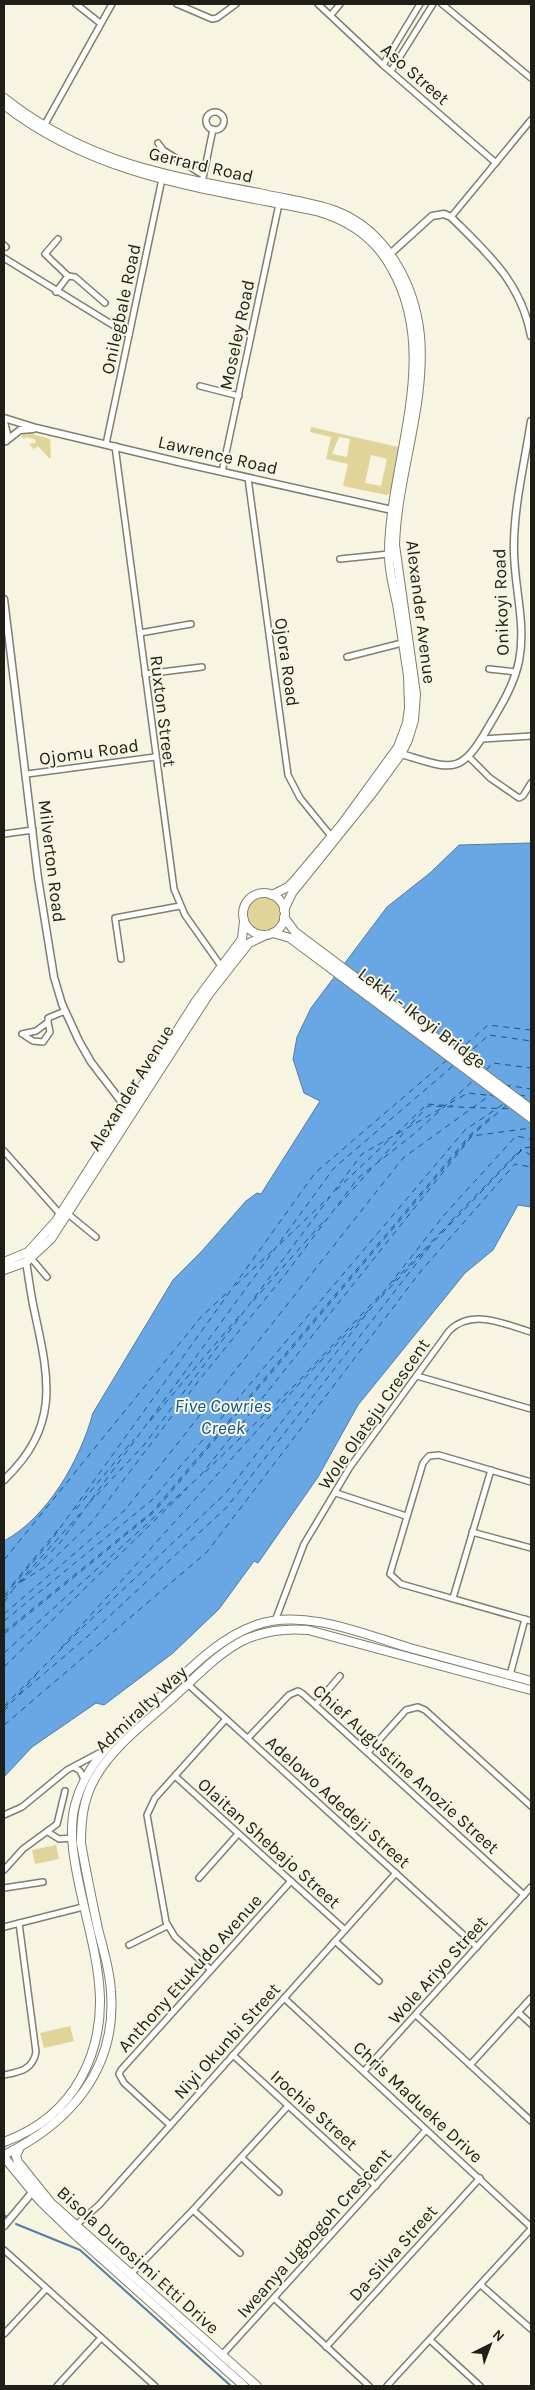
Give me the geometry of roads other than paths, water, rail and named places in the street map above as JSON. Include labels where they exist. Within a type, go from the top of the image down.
[{"type":"main road","name":"Gerrard Road","points":[[4,98],[44,126],[107,156],[336,211],[366,228],[387,255]]},
{"type":"main road","points":[[4,106],[42,132],[78,152],[162,179],[322,213],[340,220],[368,238],[387,255]]},
{"type":"main road","name":"Alexander Avenue","points":[[272,895],[288,887],[331,836],[386,765],[402,736],[409,708],[410,694],[389,554],[392,510],[412,390],[415,349],[413,324],[408,303],[387,255]]},
{"type":"main road","name":"Alexander Avenue","points":[[284,913],[292,893],[339,837],[400,754],[414,720],[416,694],[396,562],[396,530],[416,408],[421,348],[414,303],[406,282],[387,255]]},
{"type":"main road","points":[[260,893],[272,895],[280,901],[297,938],[254,932],[244,921],[243,909],[249,899],[260,893]]},
{"type":"main road","points":[[269,934],[280,926],[284,913]]},
{"type":"main road","name":"Alexander Avenue","points":[[93,1169],[127,1109],[221,966],[242,938],[244,921]]},
{"type":"main road","name":"Alexander Avenue","points":[[26,1259],[51,1239],[64,1214],[93,1169],[218,981],[249,943],[269,934]]},
{"type":"main road","name":"Lekki - Ikoyi Bridge","points":[[297,938],[531,1108]]},
{"type":"main road","name":"Lekki - Ikoyi Bridge","points":[[297,938],[531,1118]]},
{"type":"main road","points":[[4,1262],[26,1259]]},
{"type":"main road","points":[[4,1270],[26,1259]]},
{"type":"main road","name":"Admiralty Way","points":[[4,2142],[33,2128],[63,2104],[78,2083],[92,2055],[100,2023],[101,1995],[83,1907],[73,1838],[75,1807],[84,1779],[104,1750],[181,1678],[225,1640],[259,1624],[300,1620],[328,1625],[531,1681]]},
{"type":"main road","name":"Admiralty Way","points":[[4,2156],[46,2131],[79,2099],[98,2067],[110,2028],[112,2004],[110,1978],[82,1843],[81,1820],[87,1794],[98,1772],[114,1752],[223,1653],[245,1640],[269,1632],[296,1629],[334,1636],[531,1690]]},
{"type":"main road","name":"Bisola Durosimi Etti Drive","points":[[20,2147],[16,2156],[34,2190],[132,2274],[257,2386]]},
{"type":"main road","points":[[4,2156],[72,2232],[244,2386]]},
{"type":"street","points":[[76,4],[100,23]]},
{"type":"street","points":[[44,126],[112,4]]},
{"type":"street","points":[[176,4],[212,19],[217,18],[236,4]]},
{"type":"street","name":"Aso Street","points":[[318,4],[496,163]]},
{"type":"street","points":[[331,15],[340,4]]},
{"type":"street","points":[[383,64],[420,4]]},
{"type":"street","points":[[391,71],[433,4]]},
{"type":"street","points":[[442,4],[531,78]]},
{"type":"street","points":[[451,217],[531,120]]},
{"type":"street","points":[[158,143],[164,150],[203,178],[213,129]]},
{"type":"street","name":"Onilegbale Road","points":[[106,444],[162,179]]},
{"type":"street","name":"Moseley Road","points":[[222,472],[279,204]]},
{"type":"street","points":[[387,255],[432,216],[444,214],[451,217],[505,272],[522,305],[531,336]]},
{"type":"street","points":[[58,239],[45,254],[68,276],[75,277],[105,303]]},
{"type":"street","points":[[4,258],[56,292],[129,335]]},
{"type":"street","points":[[56,292],[68,276]]},
{"type":"street","points":[[200,386],[239,396]]},
{"type":"street","points":[[4,420],[7,434],[5,442]]},
{"type":"street","name":"Lawrence Road","points":[[4,420],[392,510]]},
{"type":"street","name":"Onikoyi Road","points":[[469,757],[482,739],[516,672],[521,634],[514,540],[531,421]]},
{"type":"street","points":[[5,442],[20,430],[36,428]]},
{"type":"street","name":"Ruxton Street","points":[[115,446],[168,860],[174,890],[180,906],[221,966]]},
{"type":"street","name":"Ojora Road","points":[[248,478],[288,775],[300,798],[331,836]]},
{"type":"street","points":[[340,559],[389,554]]},
{"type":"street","name":"Milverton Road","points":[[4,599],[27,774],[32,830],[49,950],[65,1011],[79,1042],[127,1109]]},
{"type":"street","points":[[140,632],[191,624]]},
{"type":"street","points":[[347,657],[402,643]]},
{"type":"street","points":[[145,674],[202,667]]},
{"type":"street","points":[[488,669],[516,672]]},
{"type":"street","points":[[482,739],[531,736]]},
{"type":"street","points":[[400,754],[449,767],[455,766],[469,757],[490,778],[519,798],[523,796],[531,783]]},
{"type":"street","name":"Ojomu Road","points":[[27,774],[155,757]]},
{"type":"street","points":[[4,834],[32,830]]},
{"type":"street","points":[[121,959],[115,918],[180,906]]},
{"type":"street","points":[[48,1022],[50,1032],[43,1042],[33,1041],[22,1034],[36,1031],[48,1022],[48,1018],[65,1011]]},
{"type":"street","points":[[4,1151],[64,1214],[96,1237]]},
{"type":"street","points":[[26,1259],[47,1276]]},
{"type":"street","points":[[4,1480],[31,1449],[41,1425],[46,1403],[45,1361],[26,1259]]},
{"type":"street","name":"Wole Olateju Crescent","points":[[274,1622],[304,1544],[350,1467],[449,1331],[461,1321],[486,1319],[531,1332]]},
{"type":"street","points":[[417,1376],[531,1409]]},
{"type":"street","points":[[510,1676],[528,1620],[401,1584],[392,1578],[391,1568],[423,1463],[429,1456],[439,1455],[531,1482]]},
{"type":"street","points":[[453,1598],[491,1470]]},
{"type":"street","points":[[336,1493],[406,1516]]},
{"type":"street","points":[[472,1532],[531,1548]]},
{"type":"street","points":[[316,1704],[340,1676]]},
{"type":"street","name":"Adelowo Adedeji Street","points":[[181,1678],[477,1947]]},
{"type":"street","name":"Chief Augustine Anozie Street","points":[[248,1738],[294,1692],[303,1694],[369,1751],[524,1895]]},
{"type":"street","points":[[369,1751],[406,1710],[418,1708],[425,1710],[531,1806]]},
{"type":"street","points":[[211,1970],[167,1926],[146,1814],[155,1798],[226,1719]]},
{"type":"street","points":[[4,1815],[22,1807],[67,1770],[104,1750]]},
{"type":"street","points":[[74,1767],[80,1771],[84,1779]]},
{"type":"street","name":"Olaitan Shebajo Street","points":[[175,1776],[345,1930]]},
{"type":"street","points":[[4,1870],[29,1843],[48,1832],[57,1824],[65,1791]]},
{"type":"street","points":[[48,1832],[59,1839],[73,1838]]},
{"type":"street","points":[[199,1878],[238,1834]]},
{"type":"street","name":"Niyi Okunbi Street","points":[[76,2225],[99,2205],[396,1873]]},
{"type":"street","name":"Anthony Etukudo Avenue","points":[[170,2125],[124,2082],[119,2074],[291,1881]]},
{"type":"street","points":[[4,1888],[42,1882]]},
{"type":"street","name":"Wole Ariyo Street","points":[[365,2070],[531,1887]]},
{"type":"street","points":[[4,1927],[83,1907]]},
{"type":"street","points":[[4,2075],[28,2068],[36,2052],[19,1924]]},
{"type":"street","points":[[129,1945],[167,1926]]},
{"type":"street","points":[[335,1941],[379,1981]]},
{"type":"street","name":"Chris Madueke Drive","points":[[284,1998],[365,2070],[531,2228]]},
{"type":"street","points":[[470,2065],[531,1998]]},
{"type":"street","points":[[518,2012],[531,2024]]},
{"type":"street","points":[[416,2014],[531,2121]]},
{"type":"street","name":"Irochie Street","points":[[233,2055],[376,2186]]},
{"type":"street","points":[[132,2274],[242,2158],[288,2106]]},
{"type":"street","name":"Iweanya Ugbogoh Crescent","points":[[222,2355],[426,2130]]},
{"type":"street","points":[[242,2158],[279,2192]]},
{"type":"street","name":"Da-Silva Street","points":[[326,2347],[480,2178]]},
{"type":"street","points":[[4,2226],[34,2190]]},
{"type":"street","points":[[193,2210],[240,2253]]},
{"type":"street","points":[[387,2386],[482,2286],[531,2228]]},
{"type":"street","points":[[4,2250],[155,2386]]},
{"type":"street","points":[[482,2286],[531,2329]]},
{"type":"street","points":[[4,2334],[46,2289]]},
{"type":"street","points":[[274,2298],[369,2386]]},
{"type":"street","points":[[57,2386],[101,2338]]},
{"type":"street","points":[[430,2340],[480,2386]]},
{"type":"water","name":"Five Cowries Creek","points":[[531,843],[531,1207],[518,1205],[493,1250],[465,1273],[358,1405],[318,1477],[258,1563],[254,1561],[219,1609],[173,1653],[104,1705],[96,1703],[32,1747],[4,1777],[4,1541],[20,1531],[35,1517],[60,1486],[80,1449],[93,1413],[173,1280],[201,1252],[246,1201],[257,1193],[261,1194],[320,1101],[304,1093],[293,1059],[297,1037],[311,1008],[387,907],[430,873],[459,845]]},
{"type":"waterway","points":[[16,2224],[80,2250],[231,2386]]}]
